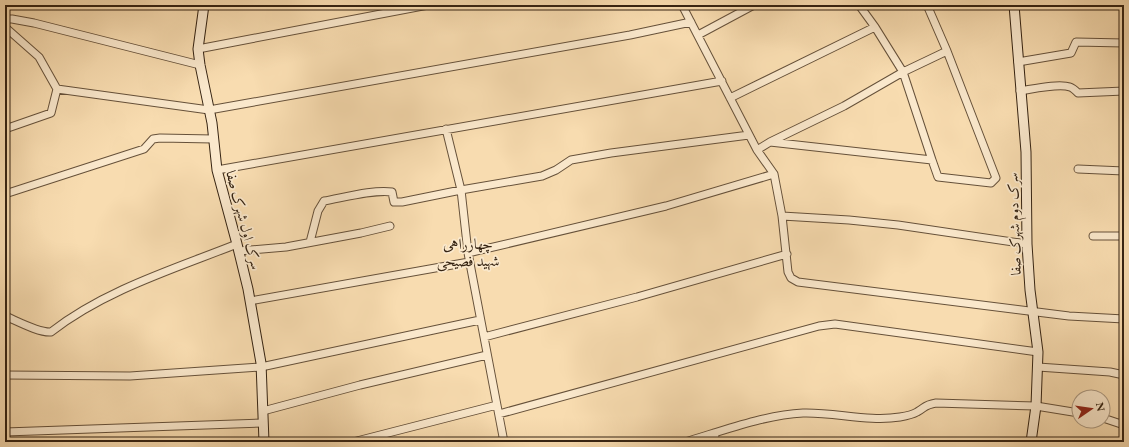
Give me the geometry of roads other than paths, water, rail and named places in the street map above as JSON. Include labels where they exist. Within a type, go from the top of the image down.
[{"type":"street","name":"سرک اول شهرک صفا","points":[[204,5],[198,49],[200,65],[209,110],[217,170],[238,247],[250,300],[262,367],[264,442]]},
{"type":"street","points":[[198,49],[428,5]]},
{"type":"street","points":[[682,5],[757,150],[774,174],[782,216],[788,272],[791,278],[798,282],[1069,316],[1124,319]]},
{"type":"street","points":[[698,35],[754,5]]},
{"type":"street","points":[[859,5],[875,27],[903,72],[938,177],[991,183],[996,178],[927,5]]},
{"type":"street","name":"سرک دوم شهرک صفا","points":[[1014,5],[1026,152],[1027,244],[1030,290],[1034,311],[1038,352],[1036,406],[1031,442]]},
{"type":"street","points":[[5,19],[34,23],[200,65]]},
{"type":"street","points":[[57,89],[209,110],[568,46],[691,22]]},
{"type":"street","points":[[5,27],[39,57],[57,89],[51,113],[5,129]]},
{"type":"street","points":[[730,98],[875,27]]},
{"type":"street","points":[[1018,62],[1071,53],[1076,42],[1124,43]]},
{"type":"street","points":[[757,150],[770,142],[844,106],[903,72],[946,51]]},
{"type":"street","points":[[217,170],[722,81]]},
{"type":"street","points":[[1020,92],[1046,87],[1072,88],[1078,93],[1124,91]]},
{"type":"street","points":[[446,129],[460,190],[469,262],[504,442]]},
{"type":"street","points":[[310,242],[318,211],[324,201],[386,191],[392,192],[394,202],[402,202],[460,190],[542,176],[556,170],[571,160],[611,153],[749,135]]},
{"type":"street","points":[[5,194],[144,150],[153,139],[213,139]]},
{"type":"street","points":[[770,142],[932,160]]},
{"type":"street","points":[[1078,169],[1124,171]]},
{"type":"street","points":[[468,253],[666,206],[774,174]]},
{"type":"street","points":[[782,216],[898,225],[1027,244]]},
{"type":"street","points":[[5,316],[41,330],[52,332],[76,314],[115,293],[238,247],[286,247],[361,234],[390,226]]},
{"type":"street","points":[[1092,236],[1124,236]]},
{"type":"street","points":[[484,337],[637,297],[787,254]]},
{"type":"street","points":[[250,300],[469,262]]},
{"type":"street","points":[[5,375],[130,376],[262,367],[480,320]]},
{"type":"street","points":[[499,414],[829,324],[1038,352]]},
{"type":"street","points":[[263,411],[360,385],[487,355]]},
{"type":"street","points":[[1038,367],[1110,372],[1124,375]]},
{"type":"street","points":[[685,442],[776,416],[804,413],[898,417],[912,415],[926,404],[936,403],[1036,406],[1071,412]]},
{"type":"street","points":[[353,442],[497,405]]},
{"type":"street","points":[[1111,421],[1124,425]]},
{"type":"street","points":[[5,432],[263,423]]},
{"type":"street","points":[[714,433],[716,442]]},
{"type":"district","name":"چهارراهی شهید فصیحی","points":[[468,252]]}]
